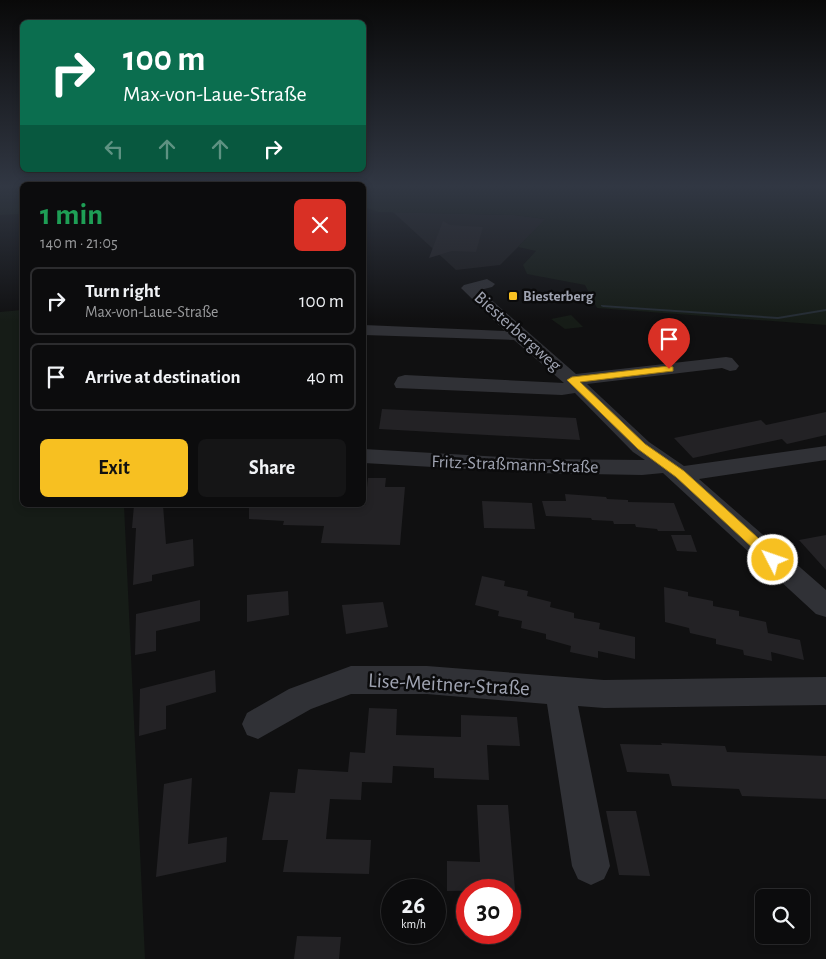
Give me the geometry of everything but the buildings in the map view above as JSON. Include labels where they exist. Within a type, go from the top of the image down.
[{"type":"street","name":"Biesterbergweg","points":[[487,284],[469,288],[518,334],[576,384],[642,447],[673,470],[823,600]]},
{"type":"street","points":[[366,330],[505,336],[518,334]]},
{"type":"street","points":[[403,384],[405,380],[562,389],[576,384],[726,362],[730,366]]},
{"type":"street","name":"Fritz-Straßmann-Straße","points":[[366,456],[534,466],[673,470],[826,453]]},
{"type":"street","name":"Lise-Meitner-Straße","points":[[258,724],[300,699],[351,680],[428,680],[604,694],[826,691]]},
{"type":"street","points":[[560,690],[591,866]]},
{"type":"shaded area","points":[[414,232],[533,232],[500,265],[456,270]]},
{"type":"shaded area","points":[[533,232],[826,232],[826,325],[597,308],[585,285],[527,274],[523,265],[536,251],[518,247]]},
{"type":"shaded area","points":[[20,310],[20,507],[124,507],[145,959],[0,959],[0,312]]},
{"type":"shaded area","points":[[571,315],[583,327],[565,329],[551,319]]},
{"type":"waterway","points":[[603,306],[778,318],[826,310]]},
{"type":"place","name":"Biesterberg","points":[[513,296]]},
{"type":"route","points":[[669,369],[572,380],[642,447],[680,474],[773,560]]}]
